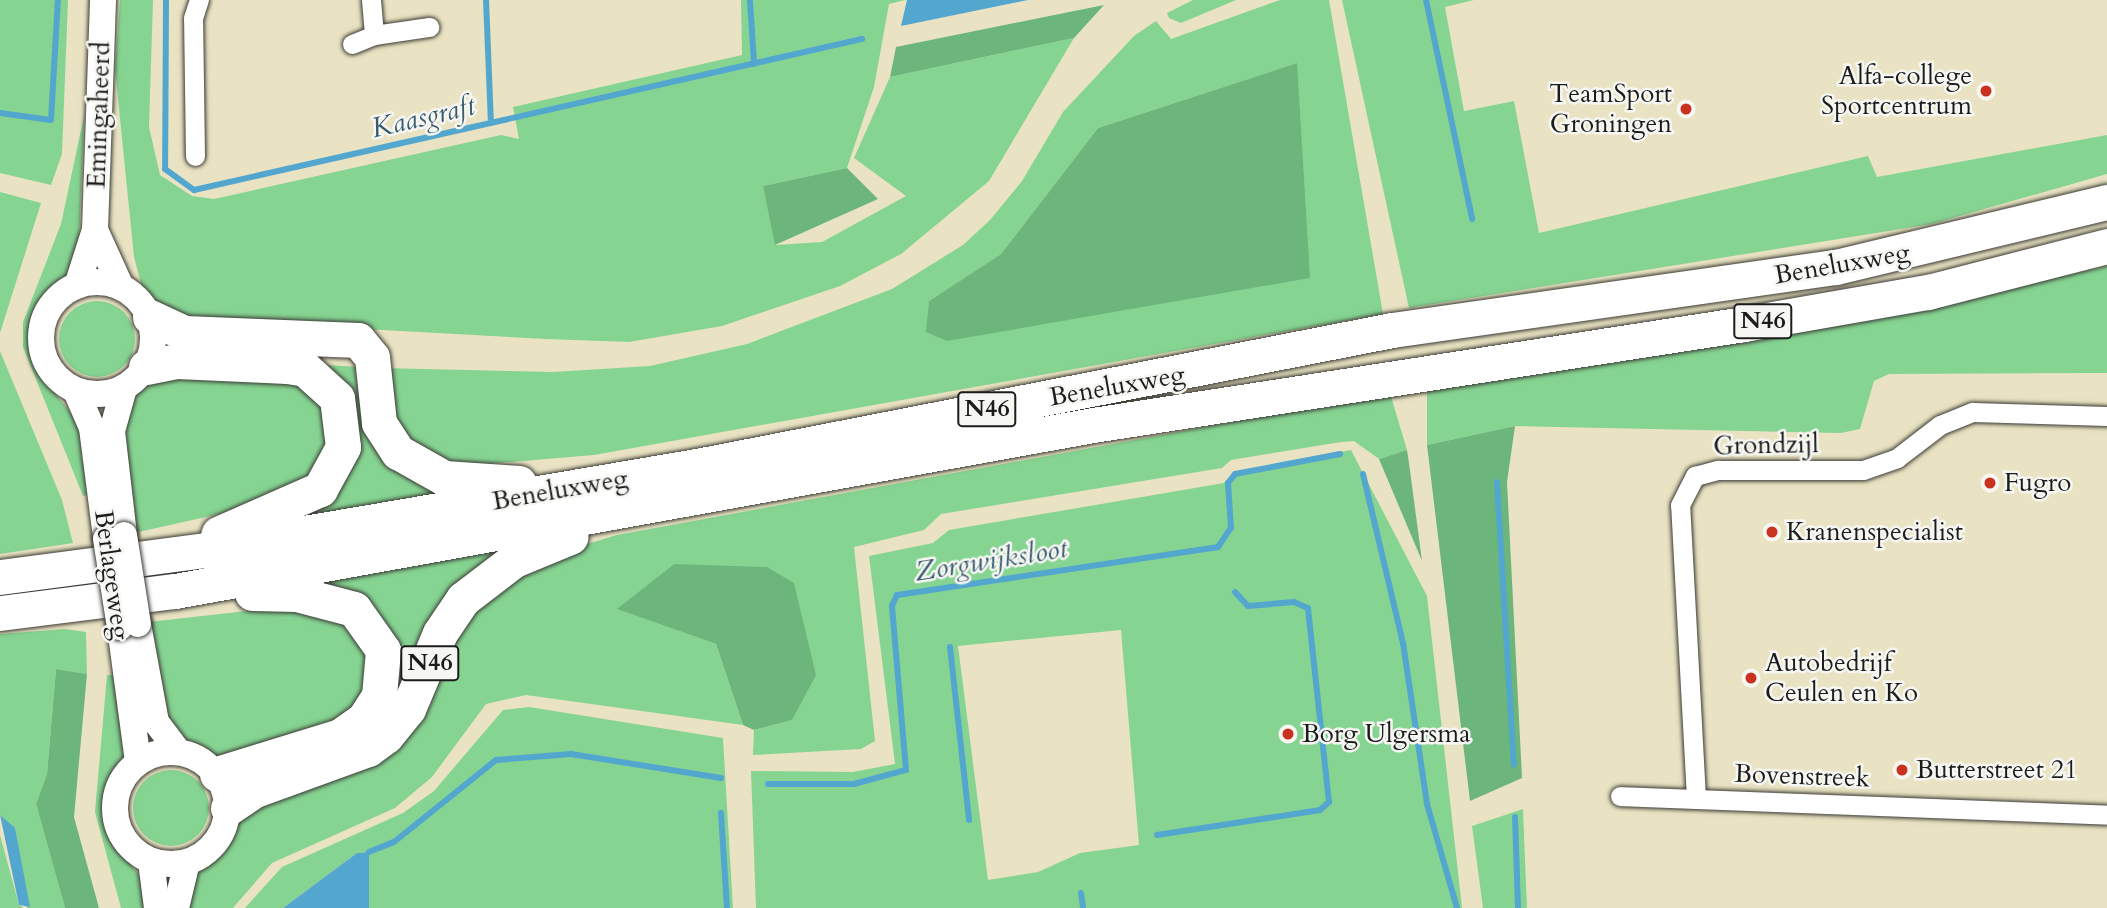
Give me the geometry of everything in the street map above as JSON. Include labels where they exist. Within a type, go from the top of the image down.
[{"type":"highway","name":"Beneluxweg","points":[[0,577],[165,556],[581,487],[1392,330],[1836,267],[2103,203]]},
{"type":"highway","name":"Beneluxweg","points":[[0,613],[175,592],[629,513],[1079,427],[1915,294],[2107,247]]},
{"type":"highway","name":"N46","points":[[150,317],[184,333],[358,340],[372,357],[379,423],[411,463],[444,478],[581,487]]},
{"type":"highway","name":"N46","points":[[135,378],[177,361],[304,369],[337,398],[344,424],[334,472],[320,489],[165,556]]},
{"type":"highway","name":"N46","points":[[228,808],[255,790],[368,749],[386,736],[421,684],[440,633],[488,576],[629,513]]},
{"type":"highway","name":"N46","points":[[175,592],[340,601],[372,626],[383,650],[379,696],[364,719],[340,736],[217,774]]},
{"type":"street","name":"Emingaheerd","points":[[77,286],[95,230],[103,0]]},
{"type":"street","points":[[195,156],[191,96],[199,0]]},
{"type":"street","points":[[371,0],[374,35]]},
{"type":"street","points":[[352,44],[374,35],[429,27]]},
{"type":"street","name":"Emingaheerd","points":[[95,230],[121,287]]},
{"type":"street","points":[[77,286],[121,287],[150,317],[154,346],[135,378],[98,395],[76,391],[50,369],[41,336],[52,304],[77,286]]},
{"type":"street","name":"Berlageweg","points":[[115,536],[112,431],[135,378]]},
{"type":"street","name":"Berlageweg","points":[[76,391],[92,428],[115,536],[129,625],[138,762]]},
{"type":"street","name":"Grondzijl","points":[[1696,798],[1680,505],[1695,476],[1718,470],[1863,470],[1897,458],[1940,425],[1973,412],[2107,416]]},
{"type":"street","name":"Berlageweg","points":[[129,625],[156,722],[178,751]]},
{"type":"street","points":[[178,751],[217,774],[228,808],[216,842],[187,862],[151,861],[127,843],[115,816],[119,786],[138,762],[178,751]]},
{"type":"street","name":"Bovenstreek","points":[[1620,796],[2107,816]]},
{"type":"street","points":[[151,861],[157,908]]},
{"type":"street","points":[[177,908],[187,862]]},
{"type":"green space","points":[[0,0],[68,0],[62,154],[51,185],[0,173]]},
{"type":"green space","points":[[120,0],[153,0],[149,127],[160,175],[192,196],[214,199],[501,135],[519,139],[513,107],[742,55],[741,0],[905,0],[889,4],[874,87],[847,168],[763,186],[776,245],[822,242],[906,196],[854,158],[890,77],[1074,38],[989,181],[901,254],[840,286],[722,326],[629,342],[546,339],[179,319],[160,308],[143,291],[134,257],[115,69]]},
{"type":"green space","points":[[1193,0],[1236,0],[1181,23],[1169,18],[1167,13]]},
{"type":"green space","points":[[1280,0],[1329,0],[1383,314],[594,455],[451,467],[394,431],[381,368],[552,372],[650,366],[747,344],[892,289],[963,245],[990,220],[1022,181],[1063,112],[1134,36],[1156,21],[1171,39]],"holes":[[[1297,63],[955,339],[947,341],[929,301],[1001,254],[1098,128]]]},
{"type":"green space","points":[[1342,0],[1474,0],[1445,7],[1464,111],[1514,101],[1539,233],[1868,156],[1877,177],[2107,135],[2107,174],[1932,224],[1409,308]]},
{"type":"green space","points":[[1104,5],[1074,38],[890,77],[896,47]]},
{"type":"green space","points":[[1297,63],[1310,278],[947,341],[926,332],[929,301],[1001,254],[1098,128]]},
{"type":"green space","points":[[84,116],[79,243],[69,275],[45,297],[30,326],[39,374],[80,424],[92,494],[83,496],[23,347],[23,322],[61,224]]},
{"type":"green space","points":[[847,168],[878,199],[775,245],[763,186]]},
{"type":"green space","points":[[0,192],[41,203],[0,333]]},
{"type":"green space","points":[[2107,266],[2107,373],[1889,374],[1874,381],[1860,429],[1841,433],[1515,426],[1427,445],[1427,387],[1867,321]]},
{"type":"green space","points":[[90,301],[104,301],[118,307],[129,318],[135,339],[132,354],[124,366],[104,377],[90,377],[76,371],[65,360],[59,346],[59,332],[65,318],[76,307]]},
{"type":"green space","points":[[0,351],[62,500],[73,543],[0,554]]},
{"type":"green space","points":[[312,364],[358,367],[368,422],[460,491],[255,526],[340,479]]},
{"type":"green space","points":[[162,373],[304,380],[333,419],[318,473],[251,507],[134,533],[120,436],[129,399]]},
{"type":"green space","points":[[1390,393],[1407,450],[1379,459],[1354,441],[1231,460],[1222,468],[941,514],[924,530],[854,547],[875,741],[861,749],[753,755],[754,730],[792,720],[674,564],[618,609],[716,644],[743,725],[526,695],[486,704],[432,777],[395,808],[272,863],[233,908],[185,908],[195,876],[214,860],[238,814],[362,760],[481,595],[534,560],[617,535]]},
{"type":"green space","points":[[1515,426],[1507,482],[1522,778],[1470,801],[1427,445]]},
{"type":"green space","points":[[1351,450],[1427,596],[1462,908],[756,908],[751,771],[853,772],[895,764],[869,556],[933,543],[949,530],[1224,483],[1234,472]],"holes":[[[1121,630],[1139,845],[1080,853],[1038,872],[988,880],[958,646]]]},
{"type":"green space","points":[[1407,450],[1409,463],[1422,561],[1379,459]]},
{"type":"green space","points":[[519,545],[399,705],[386,639],[289,586]]},
{"type":"green space","points":[[674,564],[767,567],[794,583],[816,675],[792,720],[754,730],[743,725],[716,644],[617,609]]},
{"type":"green space","points":[[291,606],[323,609],[364,640],[373,680],[337,726],[217,759],[179,738],[164,720],[148,622]]},
{"type":"green space","points":[[65,629],[86,632],[87,674],[56,669],[47,774],[36,804],[65,908],[27,908],[15,829],[0,815],[0,634]]},
{"type":"green space","points":[[56,669],[87,674],[74,817],[99,908],[65,908],[36,804],[47,774]]},
{"type":"green space","points":[[107,675],[115,675],[124,756],[103,810],[111,838],[148,887],[150,908],[121,908],[95,812]]},
{"type":"green space","points":[[529,707],[723,738],[733,908],[369,908],[368,852],[357,853],[283,908],[245,908],[282,867],[403,813],[434,791],[503,710]]},
{"type":"green space","points":[[171,770],[185,773],[198,781],[206,794],[209,808],[206,822],[198,835],[185,843],[171,846],[157,843],[144,835],[136,822],[133,808],[136,794],[144,781],[157,773]]},
{"type":"green space","points":[[1523,809],[1527,908],[1483,908],[1472,826]]},
{"type":"green space","points":[[0,835],[19,905],[24,908],[0,908]]},
{"type":"water","points":[[907,0],[1028,0],[901,26]]},
{"type":"water","points":[[0,815],[15,828],[30,907],[19,905]]},
{"type":"water","points":[[369,852],[369,908],[283,908],[357,853]]},
{"type":"waterway","name":"Kaasgraft","points":[[0,113],[51,120],[58,0]]},
{"type":"waterway","name":"Kaasgraft","points":[[166,0],[165,169],[194,190],[862,39]]},
{"type":"waterway","points":[[486,0],[491,123]]},
{"type":"waterway","points":[[750,0],[754,64]]},
{"type":"waterway","points":[[1426,0],[1472,219]]},
{"type":"waterway","name":"Zorgwijksloot","points":[[768,784],[854,784],[906,770],[892,606],[897,595],[1218,547],[1231,528],[1228,483],[1235,474],[1340,454]]},
{"type":"waterway","points":[[1363,474],[1403,643],[1427,804],[1457,908]]},
{"type":"waterway","points":[[1497,482],[1514,764]]},
{"type":"waterway","points":[[1157,835],[1320,810],[1329,802],[1308,608],[1294,602],[1248,606],[1235,592]]},
{"type":"waterway","points":[[950,647],[969,820]]},
{"type":"waterway","points":[[369,852],[394,842],[496,760],[571,754],[721,778]]},
{"type":"waterway","points":[[721,813],[727,908]]},
{"type":"waterway","points":[[1515,817],[1518,908]]},
{"type":"waterway","points":[[1081,893],[1083,908]]},
{"type":"place","name":"Alfa-college Sportcentrum","points":[[1986,91]]},
{"type":"place","name":"TeamSport Groningen","points":[[1686,109]]},
{"type":"place","name":"Fugro","points":[[1990,483]]},
{"type":"place","name":"Kranenspecialist","points":[[1772,532]]},
{"type":"place","name":"Autobedrijf Ceulen en Ko","points":[[1751,678]]},
{"type":"place","name":"Borg Ulgersma","points":[[1288,734]]},
{"type":"place","name":"Butterstreet 21","points":[[1902,770]]}]
